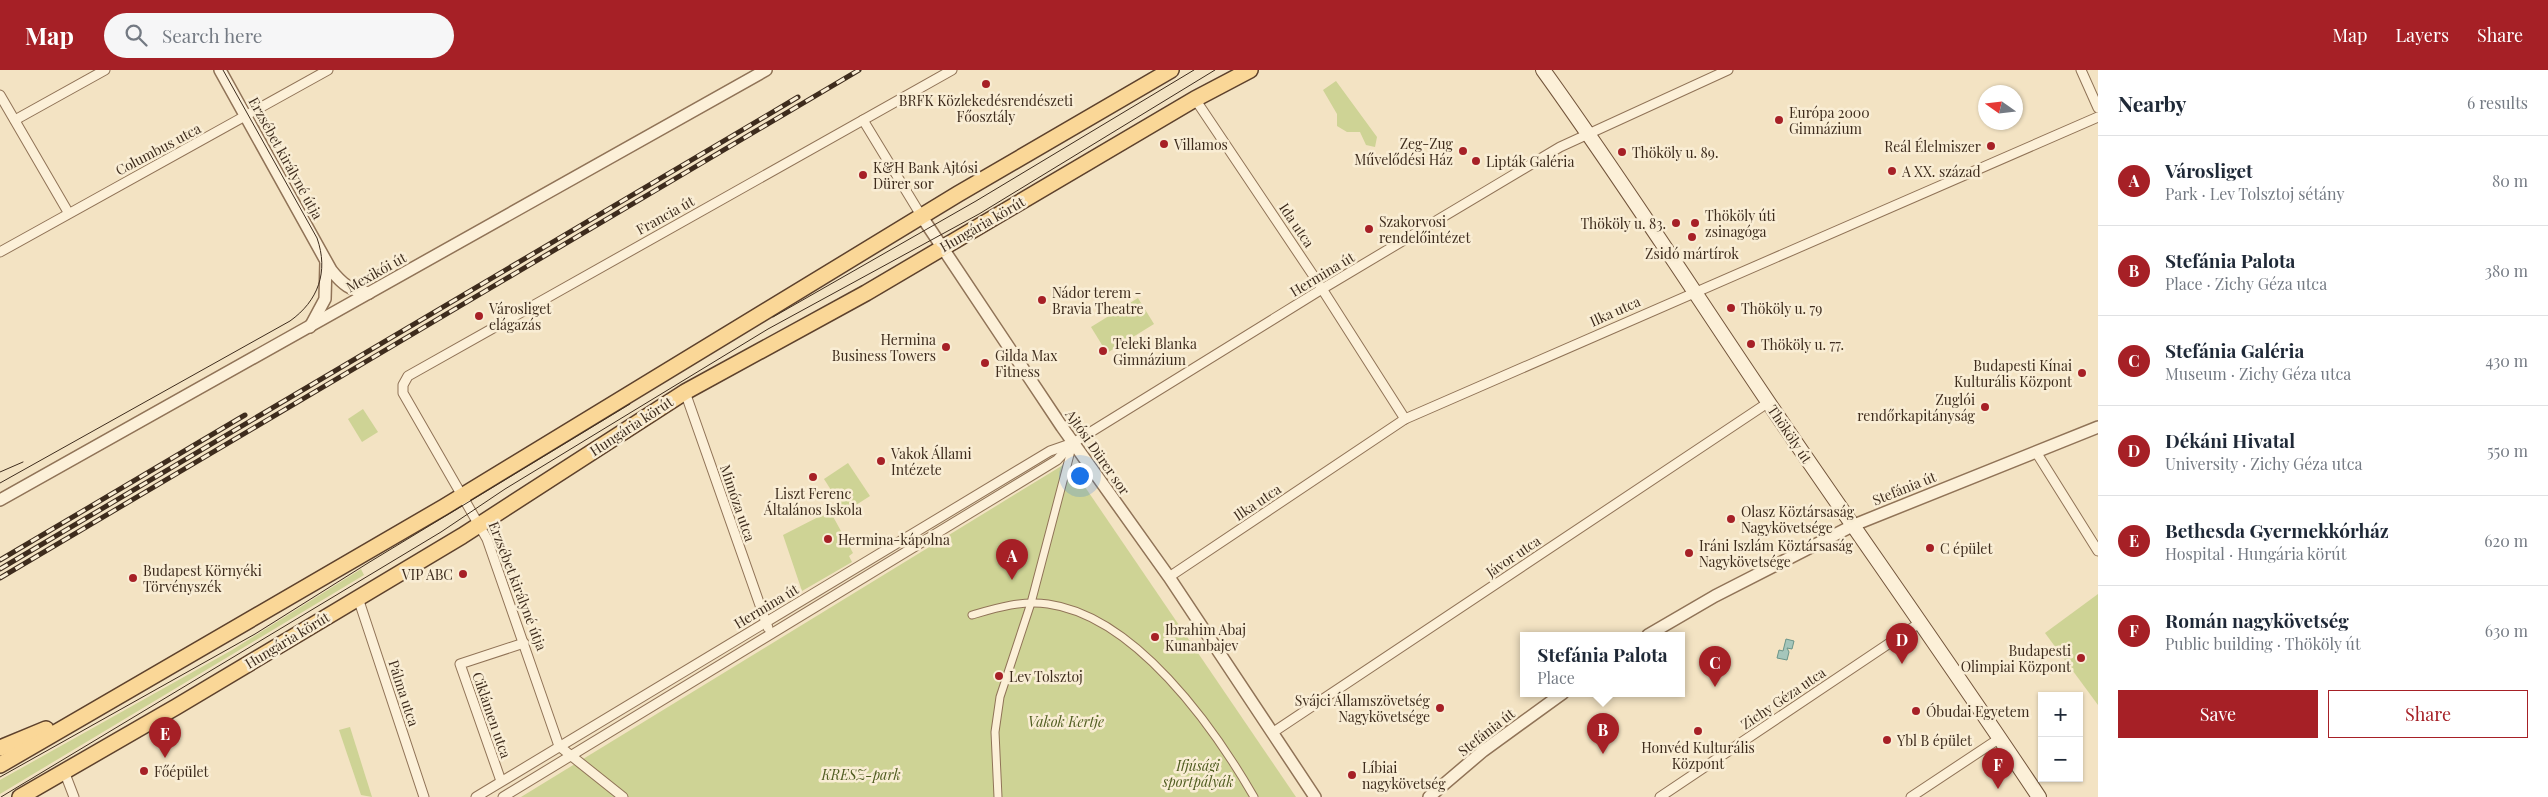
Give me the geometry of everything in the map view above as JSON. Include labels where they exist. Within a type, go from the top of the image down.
[{"type":"main road","name":"Hungária körút","points":[[0,765],[462,496],[677,364],[1171,70]]},
{"type":"main road","name":"Hungária körút","points":[[20,797],[480,525],[685,392],[866,293],[1196,99],[1250,70]]},
{"type":"main road","name":"Thököly út","points":[[1543,70],[1588,132],[1769,402],[1922,622],[2039,797]]},
{"type":"main road","points":[[0,748],[98,708]]},
{"type":"main road","points":[[34,797],[60,774]]},
{"type":"street","points":[[14,120],[105,70]]},
{"type":"street","name":"Erzsébet királyné útja","points":[[220,70],[338,279],[346,287],[356,292],[369,293]]},
{"type":"street","name":"Columbus utca","points":[[0,252],[68,212],[246,117],[328,70]]},
{"type":"street","name":"Mexikói út","points":[[0,500],[766,70]]},
{"type":"street","name":"Francia út","points":[[403,393],[403,385],[408,376],[952,70]]},
{"type":"street","name":"Hermina út","points":[[476,797],[1050,451],[1073,443],[1322,289],[1588,132],[1728,70]]},
{"type":"street","points":[[2081,70],[2098,108]]},
{"type":"street","points":[[0,95],[68,212]]},
{"type":"street","name":"Ida utca","points":[[1196,99],[1322,289],[1405,419]]},
{"type":"street","name":"Ilka utca","points":[[1169,577],[1405,419],[1694,291],[2098,117]]},
{"type":"street","name":"Ajtósi Dürer sor","points":[[863,120],[941,248],[1073,443],[1169,577],[1315,797]]},
{"type":"street","points":[[310,327],[325,299],[326,260]]},
{"type":"street","name":"Mimóza utca","points":[[685,392],[765,622],[771,634]]},
{"type":"street","name":"Erzsébet királyné útja","points":[[403,393],[487,539],[559,746]]},
{"type":"street","name":"Jávor utca","points":[[1272,732],[1769,402]]},
{"type":"street","name":"Stefánia út","points":[[1653,632],[1715,596],[1854,525],[2098,427]]},
{"type":"street","points":[[998,797],[996,718],[1000,696],[1031,603],[1073,443]]},
{"type":"street","name":"Hermina út","points":[[503,797],[569,755],[1057,460],[1073,443]]},
{"type":"street","points":[[2036,452],[2098,551]]},
{"type":"street","name":"Pálma utca","points":[[358,598],[424,797]]},
{"type":"street","points":[[972,615],[1012,605],[1048,604],[1083,615],[1112,630],[1140,652],[1172,682],[1214,732],[1254,797]]},
{"type":"street","name":"Zichy Géza utca","points":[[1665,796],[1922,622]]},
{"type":"street","name":"Ciklámen utca","points":[[501,781],[460,664],[524,643]]},
{"type":"street","name":"Stefánia út","points":[[1429,797],[1484,752],[1558,697]]},
{"type":"street","points":[[1911,797],[2000,738]]},
{"type":"street","points":[[559,746],[623,797]]},
{"type":"street","points":[[60,774],[74,797]]},
{"type":"green space","points":[[1336,81],[1377,137],[1375,147],[1366,145],[1360,132],[1347,132],[1337,126],[1337,114],[1323,90]]},
{"type":"green space","points":[[1138,298],[1154,324],[1107,353],[1091,327]]},
{"type":"green space","points":[[363,409],[378,432],[362,442],[348,419]]},
{"type":"green space","points":[[1068,462],[1296,797],[521,797]]},
{"type":"green space","points":[[848,463],[870,496],[845,512],[824,479]]},
{"type":"green space","points":[[830,511],[853,553],[849,556],[852,562],[802,591],[783,535]]},
{"type":"green space","points":[[361,569],[364,575],[0,794],[0,780],[232,650]]},
{"type":"green space","name":"Budapesti Olimpiai Központ","points":[[2098,594],[2098,705],[2045,633]]},
{"type":"green space","points":[[350,727],[372,797],[361,795],[339,730]]},
{"type":"water","points":[[1786,639],[1794,641],[1792,649],[1787,648],[1789,652],[1787,660],[1777,658],[1779,650],[1783,651]]},
{"type":"tram line","points":[[0,483],[290,321],[300,313],[314,295],[321,274],[322,262],[317,238],[223,70]]},
{"type":"tram line","points":[[773,317],[976,201],[1194,70]]},
{"type":"tram line","points":[[1,797],[441,532],[505,489],[768,329],[979,214],[1215,70]]},
{"type":"tram line","points":[[0,777],[255,634],[630,404]]},
{"type":"tram line","points":[[0,472],[23,462]]},
{"type":"railway","points":[[0,578],[859,70]]},
{"type":"railway","points":[[0,569],[798,97]]},
{"type":"railway","points":[[0,560],[245,415]]},
{"type":"place","name":"BRFK Közlekedésrendészeti Főosztály","points":[[986,84]]},
{"type":"place","name":"Európa 2000 Gimnázium","points":[[1779,120]]},
{"type":"place","name":"Villamos","points":[[1164,144]]},
{"type":"place","name":"Reál Élelmiszer","points":[[1991,146]]},
{"type":"place","name":"Zeg-Zug Művelődési Ház","points":[[1463,151]]},
{"type":"place","name":"Thököly u. 89.","points":[[1622,152]]},
{"type":"place","name":"Lipták Galéria","points":[[1476,161]]},
{"type":"place","name":"A XX. század","points":[[1892,171]]},
{"type":"place","name":"K&H Bank Ajtósi Dürer sor","points":[[863,175]]},
{"type":"place","name":"Thököly u. 83.","points":[[1676,223]]},
{"type":"place","name":"Thököly úti zsinagóga","points":[[1695,223]]},
{"type":"place","name":"Szakorvosi rendelőintézet","points":[[1369,229]]},
{"type":"place","name":"Zsidó mártírok","points":[[1692,237]]},
{"type":"place","name":"Nádor terem - Bravia Theatre","points":[[1042,300]]},
{"type":"place","name":"Thököly u. 79","points":[[1731,308]]},
{"type":"place","name":"Városliget elágazás","points":[[479,316]]},
{"type":"place","name":"Thököly u. 77.","points":[[1751,344]]},
{"type":"place","name":"Hermina Business Towers","points":[[946,347]]},
{"type":"place","name":"Teleki Blanka Gimnázium","points":[[1103,351]]},
{"type":"place","name":"Gilda Max Fitness","points":[[985,363]]},
{"type":"place","name":"Budapesti Kínai Kulturális Központ","points":[[2082,373]]},
{"type":"place","name":"Zuglói rendőrkapitányság","points":[[1985,407]]},
{"type":"place","name":"Vakok Állami Intézete","points":[[881,461]]},
{"type":"place","name":"Liszt Ferenc Általános Iskola","points":[[813,477]]},
{"type":"place","name":"Olasz Köztársaság Nagykövetsége","points":[[1731,519]]},
{"type":"place","name":"Hermina-kápolna","points":[[828,539]]},
{"type":"place","name":"C épület","points":[[1930,548]]},
{"type":"place","name":"Iráni Iszlám Köztársaság Nagykövetsége","points":[[1689,553]]},
{"type":"place","name":"VIP ABC","points":[[463,574]]},
{"type":"place","name":"Budapest Környéki Törvényszék","points":[[133,578]]},
{"type":"place","name":"Városliget","points":[[1012,580]]},
{"type":"place","name":"Ibrahim Abaj Kunanbajev","points":[[1155,637]]},
{"type":"place","name":"Budapesti Olimpiai Központ","points":[[2081,658]]},
{"type":"place","name":"Dékáni Hivatal","points":[[1902,664]]},
{"type":"place","name":"Lev Tolsztoj","points":[[999,676]]},
{"type":"place","name":"Stefánia Galéria","points":[[1715,687]]},
{"type":"place","name":"Svájci Államszövetség Nagykövetsége","points":[[1440,708]]},
{"type":"place","name":"Óbudai Egyetem","points":[[1916,711]]},
{"type":"place","name":"Honvéd Kulturális Központ","points":[[1698,731]]},
{"type":"place","name":"Ybl B épület","points":[[1887,740]]},
{"type":"place","name":"Stefánia Palota","points":[[1603,754]]},
{"type":"place","name":"Bethesda Gyermekkórház","points":[[165,758]]},
{"type":"place","name":"Főépület","points":[[144,771]]},
{"type":"place","name":"Líbiai nagykövetség","points":[[1352,775]]},
{"type":"place","name":"Román nagykövetség","points":[[1998,789]]},
{"type":"park label","name":"Vakok Kertje","points":[[1066,721]]},
{"type":"park label","name":"KRESZ-park","points":[[861,774]]},
{"type":"park label","name":"Ifjúsági sportpályák","points":[[1198,774]]}]
